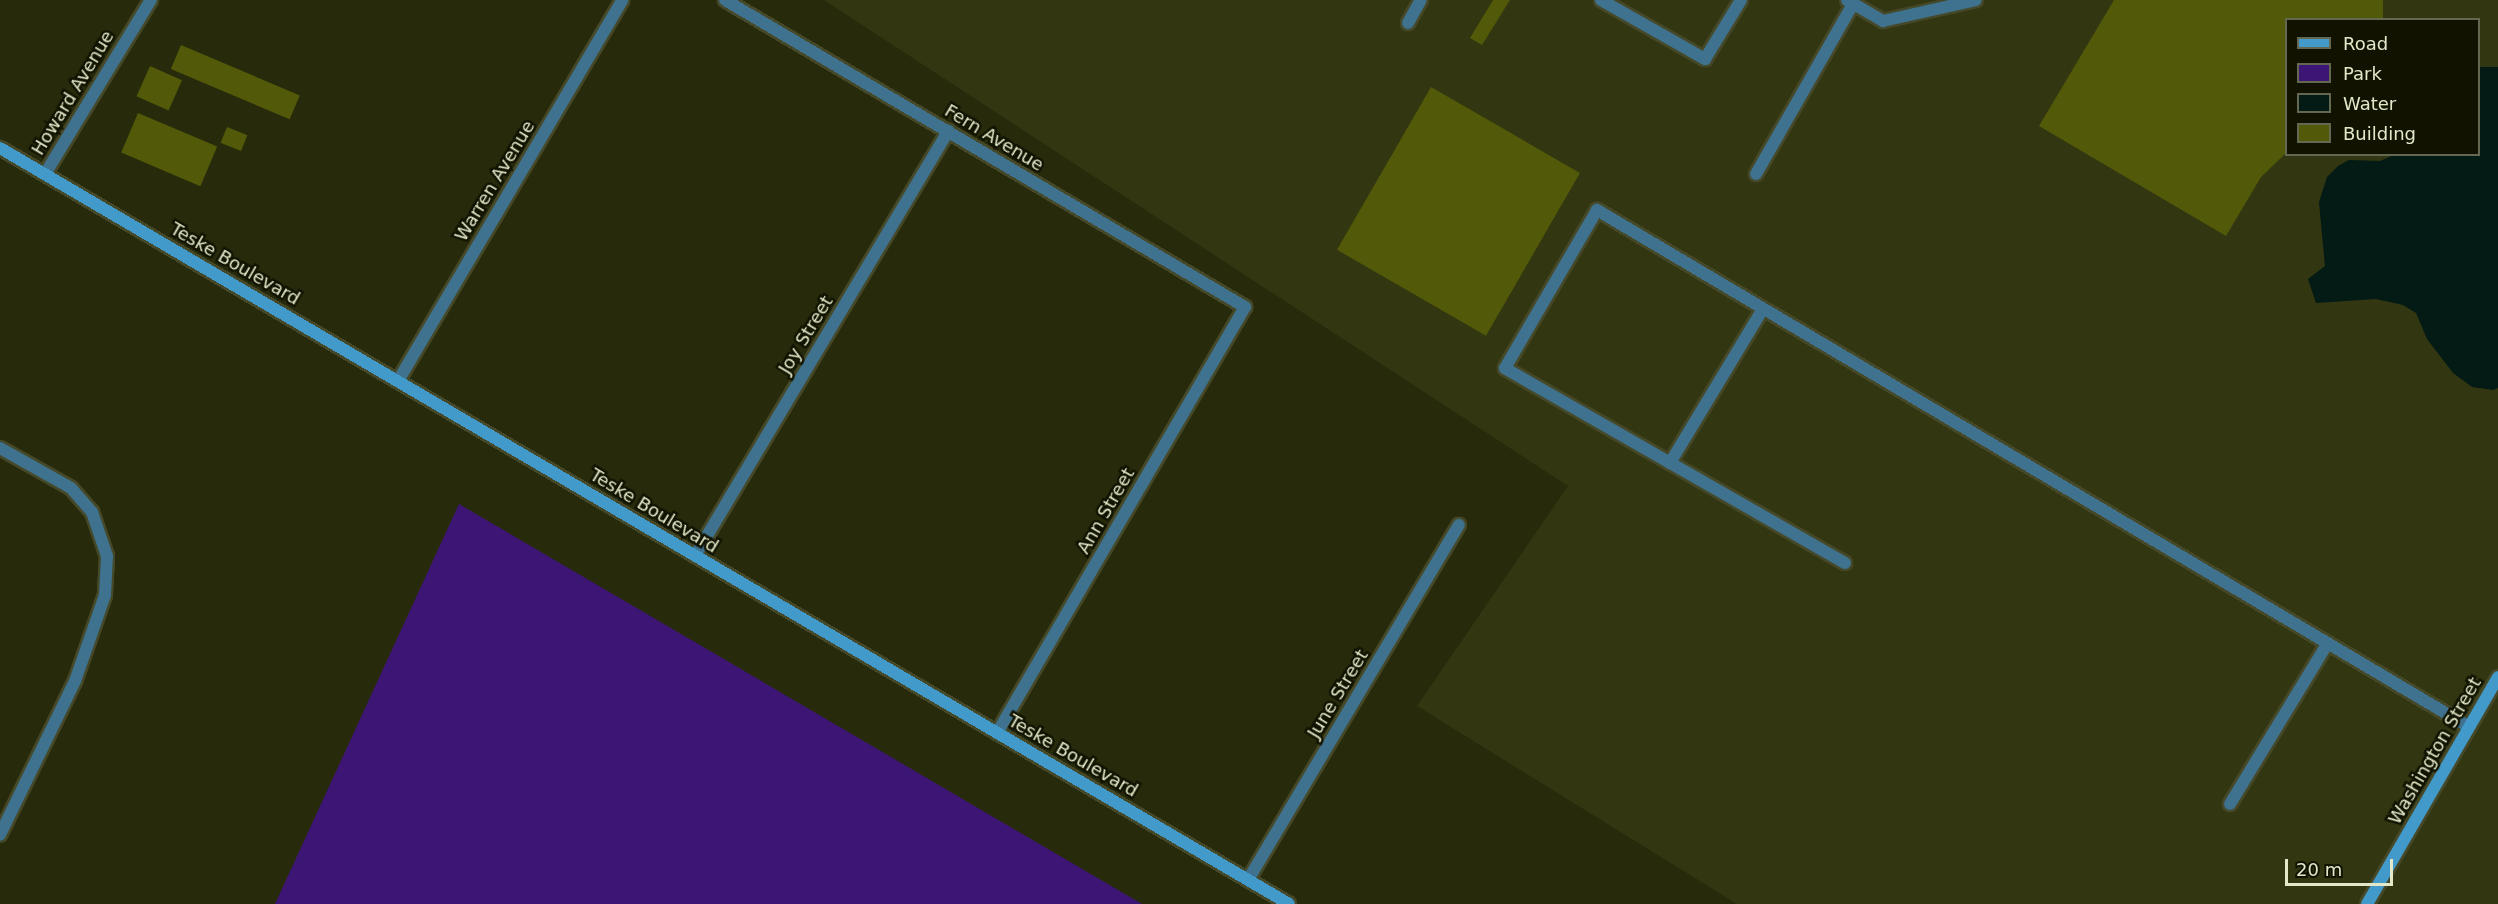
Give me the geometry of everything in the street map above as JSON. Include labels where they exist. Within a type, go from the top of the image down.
[{"type":"street","name":"Howard Avenue","points":[[45,174],[151,0]]},
{"type":"street","name":"Warren Avenue","points":[[398,381],[622,0]]},
{"type":"street","name":"Fern Avenue","points":[[725,0],[1245,307]]},
{"type":"street","points":[[1408,23],[1421,0]]},
{"type":"street","points":[[1600,0],[1705,60],[1741,0]]},
{"type":"street","points":[[1756,174],[1850,2],[1883,21],[1976,0]]},
{"type":"street","name":"Joy Street","points":[[695,556],[948,131]]},
{"type":"street","name":"Teske Boulevard","points":[[0,148],[1289,904]]},
{"type":"street","points":[[1845,563],[1505,368],[1597,210],[2469,727]]},
{"type":"street","name":"Ann Street","points":[[998,733],[1245,307]]},
{"type":"street","points":[[1670,463],[1763,309]]},
{"type":"street","points":[[0,448],[71,488],[92,512],[107,556],[105,595],[75,681],[0,835]]},
{"type":"street","name":"June Street","points":[[1248,880],[1459,525]]},
{"type":"street","points":[[2230,804],[2328,643]]},
{"type":"street","name":"Washington Street","points":[[2367,904],[2498,678]]},
{"type":"shaded area","points":[[824,0],[2498,0],[2498,904],[1737,904],[1417,706],[1568,486]]},
{"type":"green space","points":[[459,504],[1142,904],[275,904]]},
{"type":"water","points":[[2480,67],[2498,67],[2498,388],[2493,390],[2472,387],[2453,373],[2427,339],[2416,313],[2403,305],[2376,299],[2316,303],[2308,279],[2325,266],[2319,202],[2327,177],[2338,166],[2349,160],[2380,161],[2392,156],[2480,156]]},
{"type":"building","points":[[1493,0],[1510,0],[1482,45],[1470,38]]},
{"type":"building","points":[[2114,0],[2383,0],[2383,18],[2285,18],[2285,154],[2261,177],[2226,236],[2039,126]]},
{"type":"building","points":[[181,45],[300,95],[290,119],[171,69]]},
{"type":"building","points":[[150,66],[182,80],[169,110],[137,96]]},
{"type":"building","points":[[1431,87],[1580,173],[1486,336],[1337,250]]},
{"type":"building","points":[[138,113],[217,147],[200,186],[121,153]]},
{"type":"building","points":[[227,127],[247,135],[241,151],[221,143]]}]
